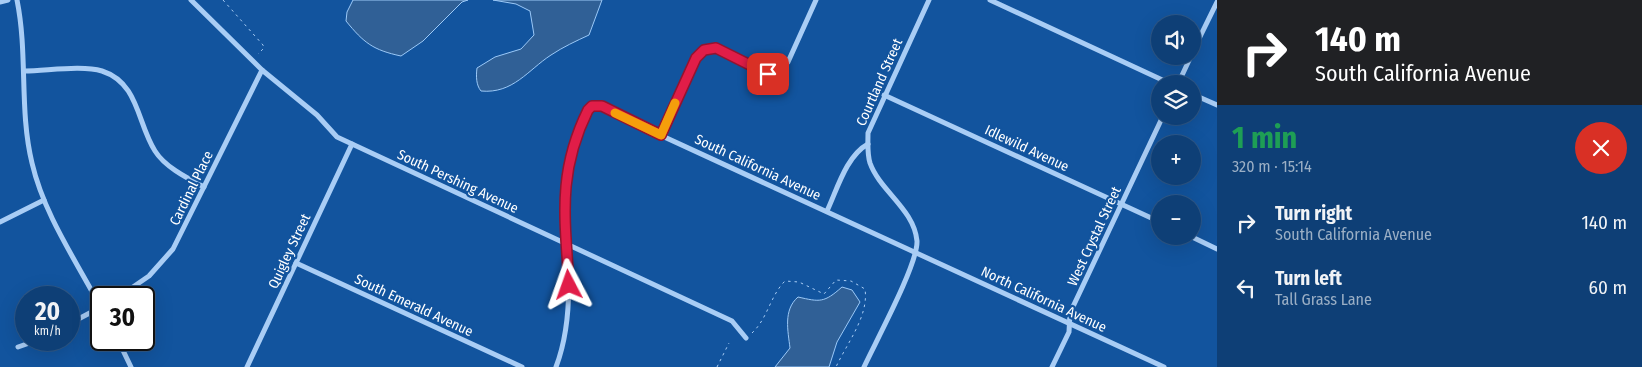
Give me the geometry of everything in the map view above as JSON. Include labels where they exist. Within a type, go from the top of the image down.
[{"type":"street","points":[[0,2],[8,0]]},
{"type":"street","points":[[17,0],[25,71],[28,145],[44,200],[90,286]]},
{"type":"street","name":"South Pershing Avenue","points":[[191,0],[262,70],[317,114],[337,137],[732,322],[746,338]]},
{"type":"street","points":[[661,135],[696,58],[704,50],[716,48],[768,74],[780,70],[788,62],[816,0]]},
{"type":"street","name":"Courtland Street","points":[[915,252],[917,242],[911,220],[879,179],[870,163],[868,144],[873,119],[929,0]]},
{"type":"street","points":[[990,0],[1152,75]]},
{"type":"street","points":[[1201,36],[1217,2]]},
{"type":"street","points":[[25,71],[93,70],[114,77],[127,88],[133,98],[149,141],[161,158],[204,187]]},
{"type":"street","name":"Cardinal Place","points":[[136,286],[161,264],[184,230],[262,70]]},
{"type":"street","name":"Idlewild Avenue","points":[[884,94],[1151,218]]},
{"type":"street","points":[[1201,98],[1217,105]]},
{"type":"street","name":"South California Avenue","points":[[565,244],[564,222],[567,173],[582,122],[592,106],[602,106],[915,252]]},
{"type":"street","name":"West Crystal Street","points":[[1052,367],[1069,332],[1070,313],[1158,125]]},
{"type":"street","name":"Quigley Street","points":[[247,367],[352,144]]},
{"type":"street","points":[[827,211],[848,166],[860,148],[868,144]]},
{"type":"street","points":[[0,222],[44,200]]},
{"type":"street","points":[[1201,241],[1217,249]]},
{"type":"street","points":[[556,367],[567,322],[569,304],[565,244]]},
{"type":"street","points":[[864,367],[913,263],[915,252]]},
{"type":"street","name":"North California Avenue","points":[[915,252],[1164,367]]},
{"type":"street","name":"South Emerald Avenue","points":[[296,263],[522,367]]},
{"type":"street","points":[[123,351],[131,367]]},
{"type":"path","points":[[223,0],[263,45],[264,48],[257,55]]},
{"type":"path","points":[[746,338],[761,325],[776,290],[785,281],[799,282],[824,294],[836,280],[851,281],[865,289],[867,300],[858,325],[836,367]]},
{"type":"path","points":[[717,367],[729,343]]},
{"type":"water","points":[[353,0],[468,0],[462,2],[423,41],[401,56],[376,48],[352,29],[346,21],[347,12]]},
{"type":"water","points":[[493,0],[602,0],[589,35],[551,55],[511,85],[492,91],[481,91],[478,86],[477,68],[495,57],[521,49],[534,35],[530,11],[516,4]]},
{"type":"water","points":[[842,287],[852,290],[860,302],[837,342],[829,367],[775,367],[790,348],[788,314],[793,302],[798,297],[812,300],[826,299]]},
{"type":"slow traffic","points":[[615,113],[661,135],[675,103]]},
{"type":"route","points":[[569,285],[564,197],[567,173],[574,146],[588,110],[592,106],[602,106],[661,135],[696,58],[704,50],[716,48],[768,74]]}]
